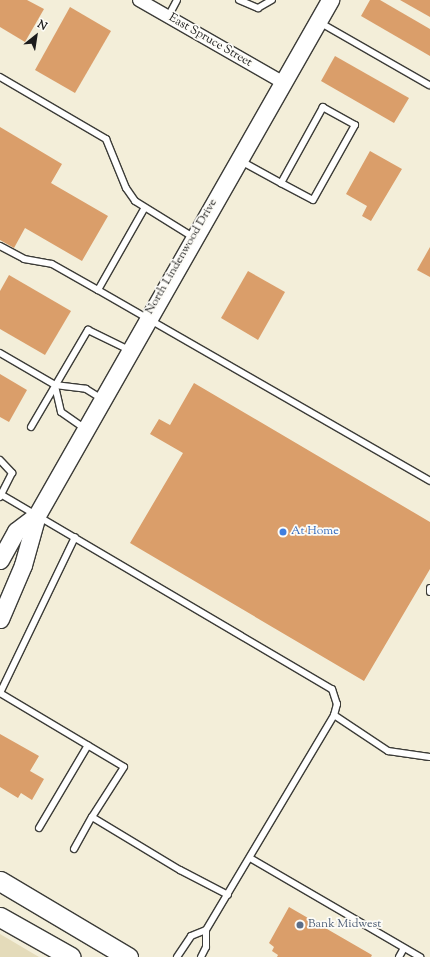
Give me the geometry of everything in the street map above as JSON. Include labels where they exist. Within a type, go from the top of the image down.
[{"type":"main road","points":[[0,881],[128,957]]},
{"type":"main road","points":[[0,917],[72,957]]},
{"type":"street","name":"East Spruce Street","points":[[139,0],[282,82]]},
{"type":"street","name":"North Lindenwood Drive","points":[[0,619],[23,565],[38,515],[147,318],[330,0]]},
{"type":"street","name":"North Lindenwood Drive","points":[[0,560],[16,531],[38,515]]},
{"type":"lane","points":[[168,16],[177,0]]},
{"type":"lane","points":[[239,0],[258,8],[272,0]]},
{"type":"lane","points":[[317,21],[429,85]]},
{"type":"lane","points":[[0,77],[106,139],[130,195],[144,209],[193,237]]},
{"type":"lane","points":[[238,159],[281,183],[313,200],[355,125],[323,107],[281,183]]},
{"type":"lane","points":[[98,290],[144,209]]},
{"type":"lane","points":[[0,246],[24,259],[52,264],[430,481]]},
{"type":"lane","points":[[31,427],[88,330],[129,350]]},
{"type":"lane","points":[[0,353],[55,385],[86,389],[102,399]]},
{"type":"lane","points":[[55,385],[61,412],[85,429]]},
{"type":"lane","points":[[0,460],[12,473],[1,496],[38,515],[332,689],[337,704],[334,715],[206,930],[206,947],[201,957]]},
{"type":"lane","points":[[74,849],[92,817],[124,767],[88,744],[0,693],[75,537]]},
{"type":"lane","points":[[334,715],[388,751],[430,757]]},
{"type":"lane","points":[[39,828],[88,744]]},
{"type":"lane","points":[[92,817],[180,870],[228,895]]},
{"type":"lane","points":[[250,858],[420,957]]},
{"type":"lane","points":[[177,957],[191,936],[206,930]]},
{"type":"lane","points":[[399,957],[404,948]]},
{"type":"shaded area","points":[[0,934],[39,957],[0,957]]},
{"type":"building","points":[[0,0],[27,0],[44,9],[25,42],[0,27]]},
{"type":"building","points":[[370,0],[380,0],[430,29],[430,56],[361,16]]},
{"type":"building","points":[[400,0],[430,0],[430,17]]},
{"type":"building","points":[[70,7],[111,31],[75,93],[35,70]]},
{"type":"building","points":[[335,56],[409,98],[394,123],[321,81]]},
{"type":"building","points":[[0,127],[62,164],[51,183],[108,216],[82,261],[25,228],[14,248],[0,240]]},
{"type":"building","points":[[370,151],[402,169],[371,221],[362,216],[367,206],[346,194]]},
{"type":"building","points":[[430,247],[430,277],[417,270]]},
{"type":"building","points":[[248,271],[285,292],[258,340],[221,318]]},
{"type":"building","points":[[9,275],[71,311],[45,355],[0,329],[0,291]]},
{"type":"building","points":[[0,374],[27,390],[9,422],[0,417]]},
{"type":"building","name":"At Home","points":[[194,383],[430,522],[430,569],[364,681],[130,543],[183,453],[150,434],[159,419],[170,425]]},
{"type":"building","points":[[0,734],[39,756],[30,771],[44,779],[32,800],[21,793],[18,798],[0,787]]},
{"type":"building","name":"Bank Midwest","points":[[289,907],[372,955],[371,957],[277,957],[278,955],[272,951],[274,947],[269,943]]},
{"type":"place","name":"At Home","points":[[283,532]]},
{"type":"place","name":"Bank Midwest","points":[[300,925]]}]
